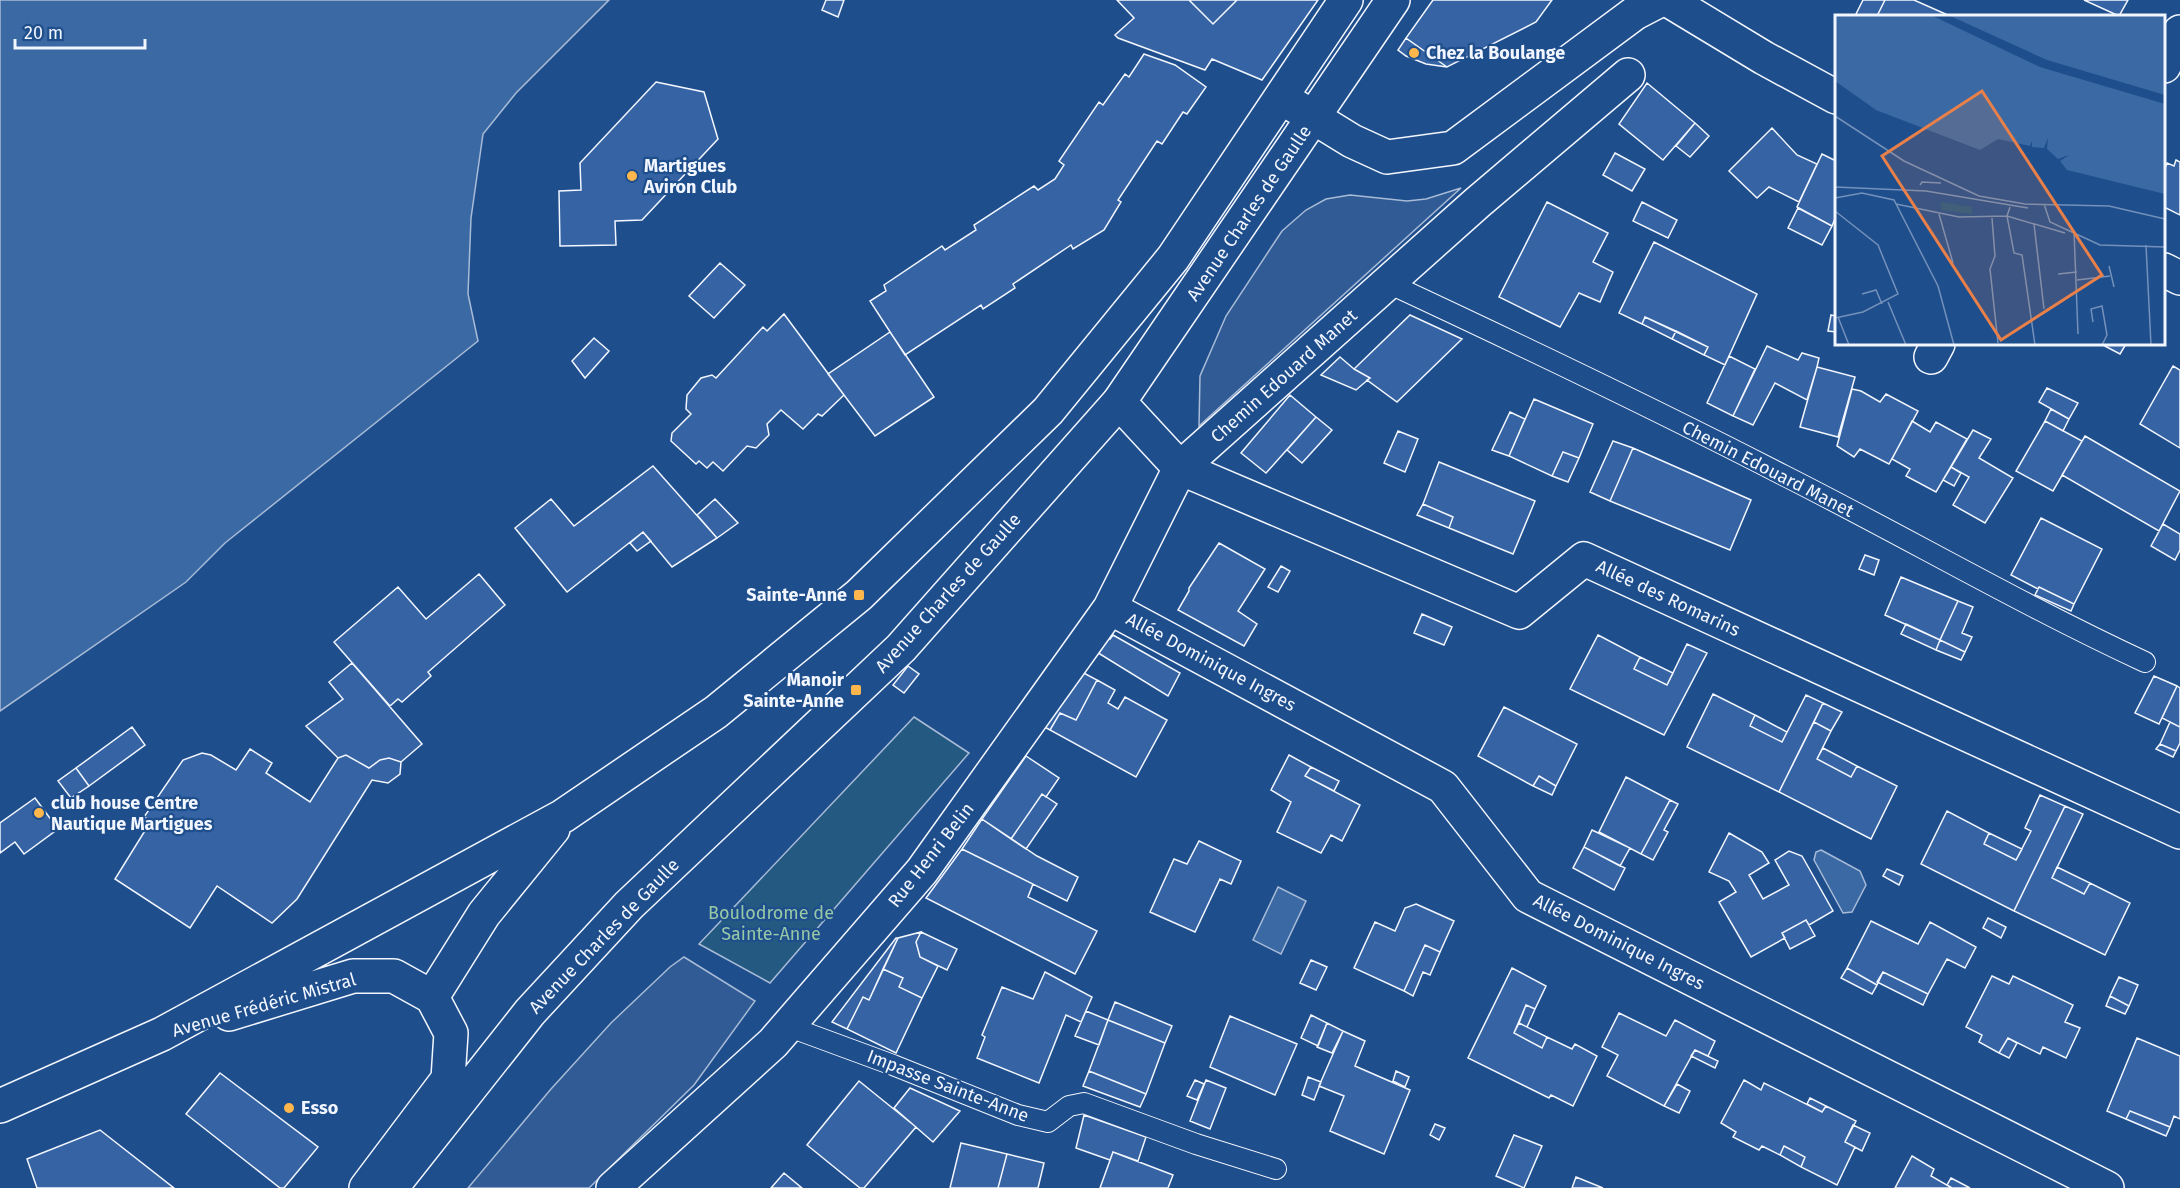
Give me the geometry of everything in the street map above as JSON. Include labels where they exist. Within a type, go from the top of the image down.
[{"type":"street","points":[[343,1188],[418,1094],[432,1053],[432,997],[484,914],[563,816],[716,712],[859,595],[1047,411],[1173,258],[1346,0]]},
{"type":"street","name":"Avenue Charles de Gaulle","points":[[391,1188],[530,1012],[629,905],[901,648],[1119,402],[1393,0]]},
{"type":"street","points":[[1281,96],[1313,119],[1387,157],[1452,148],[1635,13],[1660,0]]},
{"type":"street","points":[[1668,0],[1764,58],[1835,96]]},
{"type":"street","points":[[2165,62],[2180,32]]},
{"type":"street","name":"Chemin Edouard Manet","points":[[1180,468],[1477,203],[1628,75]]},
{"type":"street","points":[[2165,271],[2180,279]]},
{"type":"street","name":"Allée des Romarins","points":[[1119,402],[1180,468],[1519,612],[1584,559],[2180,832]]},
{"type":"street","name":"Rue Henri Belin","points":[[613,1188],[773,1043],[922,872],[1110,608],[1180,468]]},
{"type":"street","name":"Allée Dominique Ingres","points":[[1110,608],[1443,787],[1528,896],[2107,1188]]},
{"type":"street","name":"Avenue Frédéric Mistral","points":[[0,1106],[162,1034],[563,816]]},
{"type":"street","name":"Avenue Frédéric Mistral","points":[[162,1034],[353,976],[394,976],[432,997]]},
{"type":"street","points":[[366,1188],[448,1079],[451,1033],[432,997]]},
{"type":"lane","name":"Chemin Edouard Manet","points":[[1388,283],[1540,354],[1783,475],[2078,631],[2145,662]]},
{"type":"lane","name":"Impasse Sainte-Anne","points":[[787,1026],[893,1065],[1017,1115],[1048,1122],[1069,1106],[1084,1103],[1196,1144],[1276,1168]]},
{"type":"green space","name":"Boulodrome de Sainte-Anne","points":[[914,717],[969,753],[770,983],[699,944]]},
{"type":"shaded area","points":[[0,0],[609,0],[516,93],[483,134],[471,218],[468,294],[478,341],[225,543],[186,582],[0,711]]},
{"type":"shaded area","points":[[1461,188],[1199,426],[1200,376],[1226,316],[1282,231],[1306,210],[1326,199],[1350,195],[1407,201],[1426,199]]},
{"type":"shaded area","points":[[1821,850],[1860,871],[1866,885],[1852,912],[1843,913],[1814,860],[1816,852]]},
{"type":"shaded area","points":[[1278,887],[1306,901],[1281,954],[1253,940]]},
{"type":"shaded area","points":[[684,957],[755,1001],[694,1085],[589,1188],[468,1188],[551,1089],[611,1023],[670,967]]},
{"type":"building","points":[[826,0],[844,0],[838,17],[822,10]]},
{"type":"building","points":[[1117,0],[1189,0],[1213,24],[1237,0],[1318,0],[1262,80],[1212,59],[1205,70],[1118,38],[1115,35],[1134,18]]},
{"type":"building","points":[[1189,0],[1237,0],[1213,24]]},
{"type":"building","points":[[1433,0],[1552,0],[1536,22],[1447,67],[1406,38]]},
{"type":"building","points":[[1863,0],[1885,0],[1878,15],[1856,15]]},
{"type":"building","points":[[1885,0],[1914,0],[1948,15],[1878,15]]},
{"type":"building","points":[[2084,0],[2128,0],[2120,15]]},
{"type":"building","name":"Chez la Boulange","points":[[1406,38],[1447,67],[1426,64],[1406,56],[1398,50]]},
{"type":"building","points":[[1144,54],[1175,65],[1206,87],[1187,114],[1183,112],[1162,144],[1157,141],[1118,200],[1121,202],[1104,230],[1073,249],[1071,245],[1013,284],[1015,288],[983,309],[981,305],[905,355],[870,301],[886,291],[884,285],[942,246],[945,250],[976,230],[974,225],[1034,186],[1038,190],[1055,179],[1064,165],[1059,161],[1099,102],[1103,105],[1125,74],[1129,77]]},
{"type":"building","name":"Martigues Aviron Club","points":[[656,82],[704,92],[718,139],[642,220],[615,221],[616,245],[560,246],[559,191],[581,190],[580,163]]},
{"type":"building","points":[[1647,83],[1695,123],[1663,160],[1619,124]]},
{"type":"building","points":[[1695,123],[1709,136],[1690,157],[1676,146]]},
{"type":"building","points":[[1772,128],[1797,155],[1817,164],[1799,202],[1769,187],[1757,198],[1729,171]]},
{"type":"building","points":[[1615,153],[1645,169],[1632,191],[1603,175]]},
{"type":"building","points":[[1822,154],[1835,160],[1835,218],[1832,226],[1797,207]]},
{"type":"building","points":[[2176,160],[2180,162],[2180,215],[2165,208],[2165,168],[2167,163],[2174,166]]},
{"type":"building","points":[[1547,202],[1608,233],[1593,262],[1613,272],[1600,302],[1579,293],[1560,327],[1499,297]]},
{"type":"building","points":[[1642,202],[1677,220],[1668,238],[1633,221]]},
{"type":"building","points":[[1798,208],[1832,226],[1822,245],[1788,228]]},
{"type":"building","points":[[1654,242],[1757,294],[1725,365],[1704,355],[1708,347],[1645,317],[1642,324],[1619,313]]},
{"type":"building","points":[[720,263],[745,285],[714,318],[689,296]]},
{"type":"building","points":[[784,314],[844,395],[822,416],[818,414],[803,429],[781,410],[767,424],[769,435],[756,448],[747,446],[723,471],[713,462],[707,468],[699,461],[696,464],[671,441],[672,433],[691,414],[686,409],[687,395],[701,378],[712,375],[716,378],[763,327],[767,331]]},
{"type":"building","points":[[1410,315],[1462,339],[1397,402],[1367,380],[1370,378],[1354,369]]},
{"type":"building","points":[[1831,315],[1835,316],[1835,332],[1828,331]]},
{"type":"building","points":[[1645,317],[1676,331],[1672,339],[1642,324]]},
{"type":"building","points":[[1676,331],[1708,347],[1704,355],[1672,339]]},
{"type":"building","points":[[890,332],[934,397],[875,436],[828,374]]},
{"type":"building","points":[[594,338],[609,351],[585,378],[572,361]]},
{"type":"building","points":[[2103,345],[2125,345],[2120,354]]},
{"type":"building","points":[[1767,346],[1798,360],[1802,353],[1819,358],[1807,400],[1775,383],[1753,425],[1733,416]]},
{"type":"building","points":[[1729,356],[1755,369],[1733,416],[1707,403]]},
{"type":"building","points":[[1340,357],[1354,369],[1370,378],[1356,390],[1321,375]]},
{"type":"building","points":[[2173,366],[2180,370],[2180,448],[2140,424]]},
{"type":"building","points":[[1817,367],[1855,377],[1838,437],[1800,427]]},
{"type":"building","points":[[2047,388],[2078,403],[2069,419],[2039,402]]},
{"type":"building","points":[[1852,389],[1861,391],[1880,402],[1886,394],[1918,411],[1889,464],[1860,449],[1854,457],[1837,446]]},
{"type":"building","points":[[1290,395],[1316,417],[1266,473],[1241,453]]},
{"type":"building","points":[[1534,399],[1593,424],[1579,458],[1563,452],[1552,476],[1509,456]]},
{"type":"building","points":[[2051,409],[2069,419],[2063,431],[2045,421]]},
{"type":"building","points":[[1510,412],[1525,419],[1509,456],[1492,450]]},
{"type":"building","points":[[1316,417],[1332,430],[1302,463],[1287,450]]},
{"type":"building","points":[[1912,421],[1930,432],[1936,422],[1967,439],[1936,492],[1906,476],[1910,469],[1892,459]]},
{"type":"building","points":[[2045,421],[2082,441],[2053,491],[2016,471]]},
{"type":"building","points":[[1973,430],[1991,439],[1979,458],[2013,478],[1985,523],[1953,505],[1969,477],[1951,467]]},
{"type":"building","points":[[1398,431],[1418,439],[1405,472],[1384,463]]},
{"type":"building","points":[[2085,436],[2180,491],[2159,531],[2062,475]]},
{"type":"building","points":[[1613,441],[1633,448],[1610,501],[1590,492]]},
{"type":"building","points":[[1633,448],[1751,500],[1730,550],[1610,501]]},
{"type":"building","points":[[1563,452],[1579,458],[1568,482],[1552,476]]},
{"type":"building","points":[[1439,462],[1535,501],[1513,554],[1449,528],[1453,517],[1423,504]]},
{"type":"building","points":[[653,466],[717,538],[672,567],[643,532],[567,592],[515,528],[551,499],[574,526]]},
{"type":"building","points":[[1951,467],[1961,473],[1954,486],[1943,480]]},
{"type":"building","points":[[715,499],[738,523],[717,538],[697,515]]},
{"type":"building","points":[[1423,504],[1453,517],[1449,528],[1417,515]]},
{"type":"building","points":[[2041,518],[2102,549],[2074,604],[2011,575]]},
{"type":"building","points":[[2163,524],[2180,534],[2180,550],[2175,560],[2151,546]]},
{"type":"building","points":[[643,532],[651,541],[637,551],[630,543]]},
{"type":"building","points":[[1219,543],[1265,569],[1238,611],[1257,624],[1244,646],[1178,610],[1189,588]]},
{"type":"building","points":[[1865,555],[1879,560],[1874,575],[1859,569]]},
{"type":"building","points":[[1281,566],[1290,571],[1278,592],[1268,587]]},
{"type":"building","points":[[479,574],[505,605],[428,672],[431,676],[402,702],[398,699],[390,706],[334,642],[398,587],[426,619]]},
{"type":"building","points":[[1901,577],[1958,601],[1940,640],[1885,615]]},
{"type":"building","points":[[2039,587],[2074,604],[2071,611],[2035,595]]},
{"type":"building","points":[[1958,601],[1973,607],[1962,633],[1972,637],[1965,652],[1940,640]]},
{"type":"building","points":[[1422,614],[1452,627],[1444,645],[1414,633]]},
{"type":"building","points":[[1906,624],[1940,640],[1936,650],[1901,634]]},
{"type":"building","points":[[1113,635],[1180,673],[1168,696],[1095,651],[1107,636],[1110,639]]},
{"type":"building","points":[[1598,635],[1640,657],[1634,669],[1667,685],[1687,644],[1707,653],[1664,735],[1570,689]]},
{"type":"building","points":[[1940,640],[1965,652],[1961,660],[1936,650]]},
{"type":"building","points":[[1640,657],[1673,673],[1667,685],[1634,669]]},
{"type":"building","points":[[352,663],[422,744],[401,762],[389,758],[380,760],[369,768],[346,755],[338,758],[306,726],[343,699],[329,682]]},
{"type":"building","points":[[908,666],[919,674],[904,693],[893,685]]},
{"type":"building","points":[[1080,671],[1097,680],[1076,720],[1060,713],[1050,730],[1039,724]]},
{"type":"building","points":[[2154,676],[2177,686],[2159,724],[2135,713]]},
{"type":"building","points":[[1097,680],[1115,690],[1108,703],[1118,709],[1125,697],[1167,720],[1136,777],[1050,730],[1060,713],[1076,720]]},
{"type":"building","points":[[2177,686],[2180,688],[2180,727],[2162,718]]},
{"type":"building","points":[[1713,694],[1755,715],[1750,726],[1782,742],[1806,695],[1823,703],[1779,792],[1687,747]]},
{"type":"building","points":[[1823,703],[1842,712],[1831,731],[1814,722]]},
{"type":"building","points":[[1504,707],[1577,744],[1556,786],[1539,776],[1533,786],[1478,756]]},
{"type":"building","points":[[1755,715],[1787,732],[1782,742],[1750,726]]},
{"type":"building","points":[[1814,722],[1831,731],[1817,759],[1851,777],[1857,766],[1897,786],[1871,839],[1779,792]]},
{"type":"building","points":[[2170,722],[2180,727],[2180,743],[2176,751],[2160,744]]},
{"type":"building","points":[[132,727],[145,745],[89,786],[76,768]]},
{"type":"building","points":[[2160,744],[2176,751],[2173,757],[2156,749]]},
{"type":"building","points":[[1823,748],[1857,766],[1851,777],[1817,759]]},
{"type":"building","points":[[250,749],[272,763],[266,773],[310,802],[338,758],[346,755],[369,768],[380,760],[389,758],[401,762],[400,774],[388,783],[372,780],[297,899],[272,923],[217,886],[190,928],[115,879],[151,821],[144,817],[183,760],[202,753],[211,755],[236,770]]},
{"type":"building","points":[[1289,755],[1311,767],[1305,776],[1360,805],[1342,841],[1331,835],[1321,853],[1277,832],[1291,802],[1271,790]]},
{"type":"building","points":[[1026,756],[1059,778],[1046,797],[1042,794],[1011,839],[982,819]]},
{"type":"building","points":[[1311,767],[1339,781],[1334,791],[1305,776]]},
{"type":"building","points":[[76,768],[89,786],[71,798],[58,781]]},
{"type":"building","points":[[1539,776],[1556,786],[1552,795],[1533,786]]},
{"type":"building","points":[[1626,777],[1670,800],[1641,854],[1599,832]]},
{"type":"building","points":[[1042,794],[1057,804],[1026,849],[1011,839]]},
{"type":"building","points":[[2040,795],[2065,806],[2014,911],[1921,864],[1947,811],[1989,833],[1984,844],[2016,860],[2031,831],[2025,828]]},
{"type":"building","points":[[35,798],[58,829],[24,854],[15,842],[0,853],[0,823]]},
{"type":"building","points":[[1670,800],[1678,804],[1664,830],[1668,832],[1653,860],[1641,854]]},
{"type":"building","points":[[2065,806],[2083,814],[2052,878],[2084,894],[2090,883],[2130,903],[2105,955],[2014,911]]},
{"type":"building","points":[[982,819],[1037,856],[1078,877],[1067,901],[962,849]]},
{"type":"building","points":[[1592,830],[1630,848],[1620,866],[1584,847]]},
{"type":"building","points":[[1729,833],[1762,852],[1769,863],[1749,875],[1763,899],[1789,885],[1775,860],[1789,851],[1802,856],[1833,911],[1809,925],[1806,920],[1782,933],[1785,938],[1751,957],[1719,902],[1736,892],[1729,881],[1709,872]]},
{"type":"building","points":[[1989,833],[2022,849],[2016,860],[1984,844]]},
{"type":"building","points":[[1199,841],[1241,861],[1231,884],[1220,879],[1195,932],[1150,912],[1174,859],[1187,864]]},
{"type":"building","points":[[1584,847],[1625,868],[1614,890],[1573,868]]},
{"type":"building","points":[[962,849],[1033,884],[1028,897],[1097,931],[1075,974],[926,898]]},
{"type":"building","points":[[2057,867],[2090,883],[2084,894],[2052,878]]},
{"type":"building","points":[[1887,869],[1903,876],[1899,885],[1883,876]]},
{"type":"building","points":[[1416,904],[1454,921],[1440,952],[1425,945],[1404,991],[1354,968],[1375,922],[1395,931],[1405,908]]},
{"type":"building","points":[[1988,918],[2006,927],[2001,938],[1983,928]]},
{"type":"building","points":[[1806,920],[1815,936],[1790,949],[1782,933]]},
{"type":"building","points":[[1871,921],[1918,944],[1930,922],[1976,947],[1965,968],[1947,959],[1928,994],[1883,972],[1877,985],[1847,968]]},
{"type":"building","points":[[921,932],[957,949],[947,970],[920,957],[916,942]]},
{"type":"building","points":[[921,932],[916,942],[920,957],[938,966],[922,998],[899,987],[903,978],[883,969],[898,938]]},
{"type":"building","points":[[898,938],[869,1000],[863,997],[847,1029],[832,1022]]},
{"type":"building","points":[[1425,945],[1440,952],[1430,975],[1423,972],[1413,996],[1404,991]]},
{"type":"building","points":[[1311,960],[1327,967],[1316,990],[1300,983]]},
{"type":"building","points":[[1512,968],[1546,986],[1535,1009],[1526,1005],[1514,1033],[1542,1048],[1547,1037],[1572,1049],[1575,1044],[1597,1056],[1573,1106],[1551,1095],[1549,1098],[1468,1058]]},
{"type":"building","points":[[1847,968],[1877,985],[1872,994],[1841,978]]},
{"type":"building","points":[[883,969],[903,978],[899,987],[922,998],[896,1053],[847,1029],[863,997],[869,1000]]},
{"type":"building","points":[[1045,972],[1092,997],[1081,1022],[1066,1015],[1039,1083],[977,1058],[985,1037],[982,1035],[1002,987],[1033,999]]},
{"type":"building","points":[[1883,972],[1928,994],[1923,1005],[1877,982]]},
{"type":"building","points":[[1992,976],[2009,984],[2013,976],[2073,1005],[2065,1022],[2080,1028],[2066,1058],[2043,1047],[2040,1054],[2008,1038],[1999,1053],[1979,1042],[1982,1035],[1966,1027]]},
{"type":"building","points":[[2119,977],[2138,985],[2129,1006],[2110,996]]},
{"type":"building","points":[[2110,996],[2129,1006],[2125,1014],[2106,1006]]},
{"type":"building","points":[[1115,1002],[1172,1026],[1165,1043],[1108,1020]]},
{"type":"building","points":[[1526,1005],[1535,1009],[1527,1027],[1519,1023]]},
{"type":"building","points":[[1086,1011],[1108,1020],[1099,1045],[1075,1036]]},
{"type":"building","points":[[1619,1013],[1666,1036],[1675,1020],[1715,1041],[1708,1056],[1695,1050],[1664,1106],[1607,1076],[1618,1055],[1602,1047]]},
{"type":"building","points":[[1311,1015],[1327,1023],[1318,1046],[1301,1038]]},
{"type":"building","points":[[1230,1016],[1297,1044],[1275,1095],[1210,1067]]},
{"type":"building","points":[[1108,1020],[1165,1043],[1146,1094],[1089,1071]]},
{"type":"building","points":[[1327,1023],[1343,1031],[1332,1053],[1317,1047]]},
{"type":"building","points":[[1519,1023],[1547,1037],[1542,1048],[1514,1033]]},
{"type":"building","points":[[1343,1031],[1365,1041],[1355,1066],[1410,1090],[1384,1154],[1330,1131],[1344,1096],[1319,1086]]},
{"type":"building","points":[[2008,1038],[2017,1043],[2009,1058],[1999,1053]]},
{"type":"building","points":[[2137,1038],[2180,1056],[2180,1119],[2174,1116],[2170,1127],[2130,1111],[2126,1119],[2107,1111]]},
{"type":"building","points":[[1695,1050],[1718,1061],[1715,1068],[1691,1056]]},
{"type":"building","points":[[1089,1071],[1146,1094],[1140,1107],[1083,1086]]},
{"type":"building","points":[[1396,1071],[1409,1077],[1405,1087],[1393,1081]]},
{"type":"building","points":[[220,1073],[318,1147],[284,1188],[280,1188],[186,1114]]},
{"type":"building","points":[[1308,1077],[1321,1082],[1314,1100],[1302,1095]]},
{"type":"building","points":[[1195,1080],[1204,1084],[1197,1100],[1187,1096]]},
{"type":"building","points":[[1206,1080],[1226,1088],[1210,1129],[1190,1121]]},
{"type":"building","points":[[1744,1080],[1761,1090],[1764,1083],[1822,1112],[1826,1106],[1856,1121],[1845,1142],[1855,1147],[1837,1185],[1801,1167],[1805,1157],[1784,1146],[1780,1155],[1762,1146],[1759,1150],[1733,1137],[1736,1132],[1721,1123]]},
{"type":"building","points":[[859,1081],[916,1127],[864,1188],[860,1188],[807,1145]]},
{"type":"building","points":[[1677,1084],[1690,1091],[1679,1113],[1664,1106]]},
{"type":"building","points":[[910,1088],[960,1111],[933,1142],[894,1108]]},
{"type":"building","points":[[1810,1098],[1826,1106],[1822,1112],[1807,1104]]},
{"type":"building","points":[[2130,1111],[2170,1127],[2166,1136],[2126,1119]]},
{"type":"building","points":[[1084,1115],[1146,1137],[1138,1161],[1113,1152],[1110,1160],[1076,1148]]},
{"type":"building","points":[[1435,1124],[1445,1128],[1439,1140],[1430,1135]]},
{"type":"building","points":[[1853,1125],[1870,1133],[1862,1151],[1845,1142]]},
{"type":"building","points":[[100,1130],[174,1188],[37,1188],[27,1159]]},
{"type":"building","points":[[1514,1135],[1542,1146],[1524,1188],[1496,1176]]},
{"type":"building","points":[[961,1143],[1007,1154],[998,1188],[950,1188]]},
{"type":"building","points":[[1784,1146],[1805,1157],[1801,1167],[1780,1155]]},
{"type":"building","points":[[1113,1152],[1173,1175],[1168,1188],[1100,1188]]},
{"type":"building","points":[[1007,1154],[1044,1163],[1038,1188],[998,1188]]},
{"type":"building","points":[[1912,1156],[1934,1169],[1931,1176],[1952,1188],[1895,1188]]},
{"type":"building","points":[[784,1173],[802,1188],[771,1188]]},
{"type":"building","points":[[1576,1177],[1603,1188],[1572,1188]]},
{"type":"building","points":[[1951,1178],[1970,1188],[1952,1188],[1947,1185]]},
{"type":"place","name":"Chez la Boulange","points":[[1414,53]]},
{"type":"place","name":"Martigues Aviron Club","points":[[632,176]]},
{"type":"place","name":"Sainte-Anne","points":[[859,595]]},
{"type":"place","name":"Manoir Sainte-Anne","points":[[856,690]]},
{"type":"place","name":"club house Centre Nautique Martigues","points":[[39,813]]},
{"type":"place","name":"Esso","points":[[289,1108]]}]
